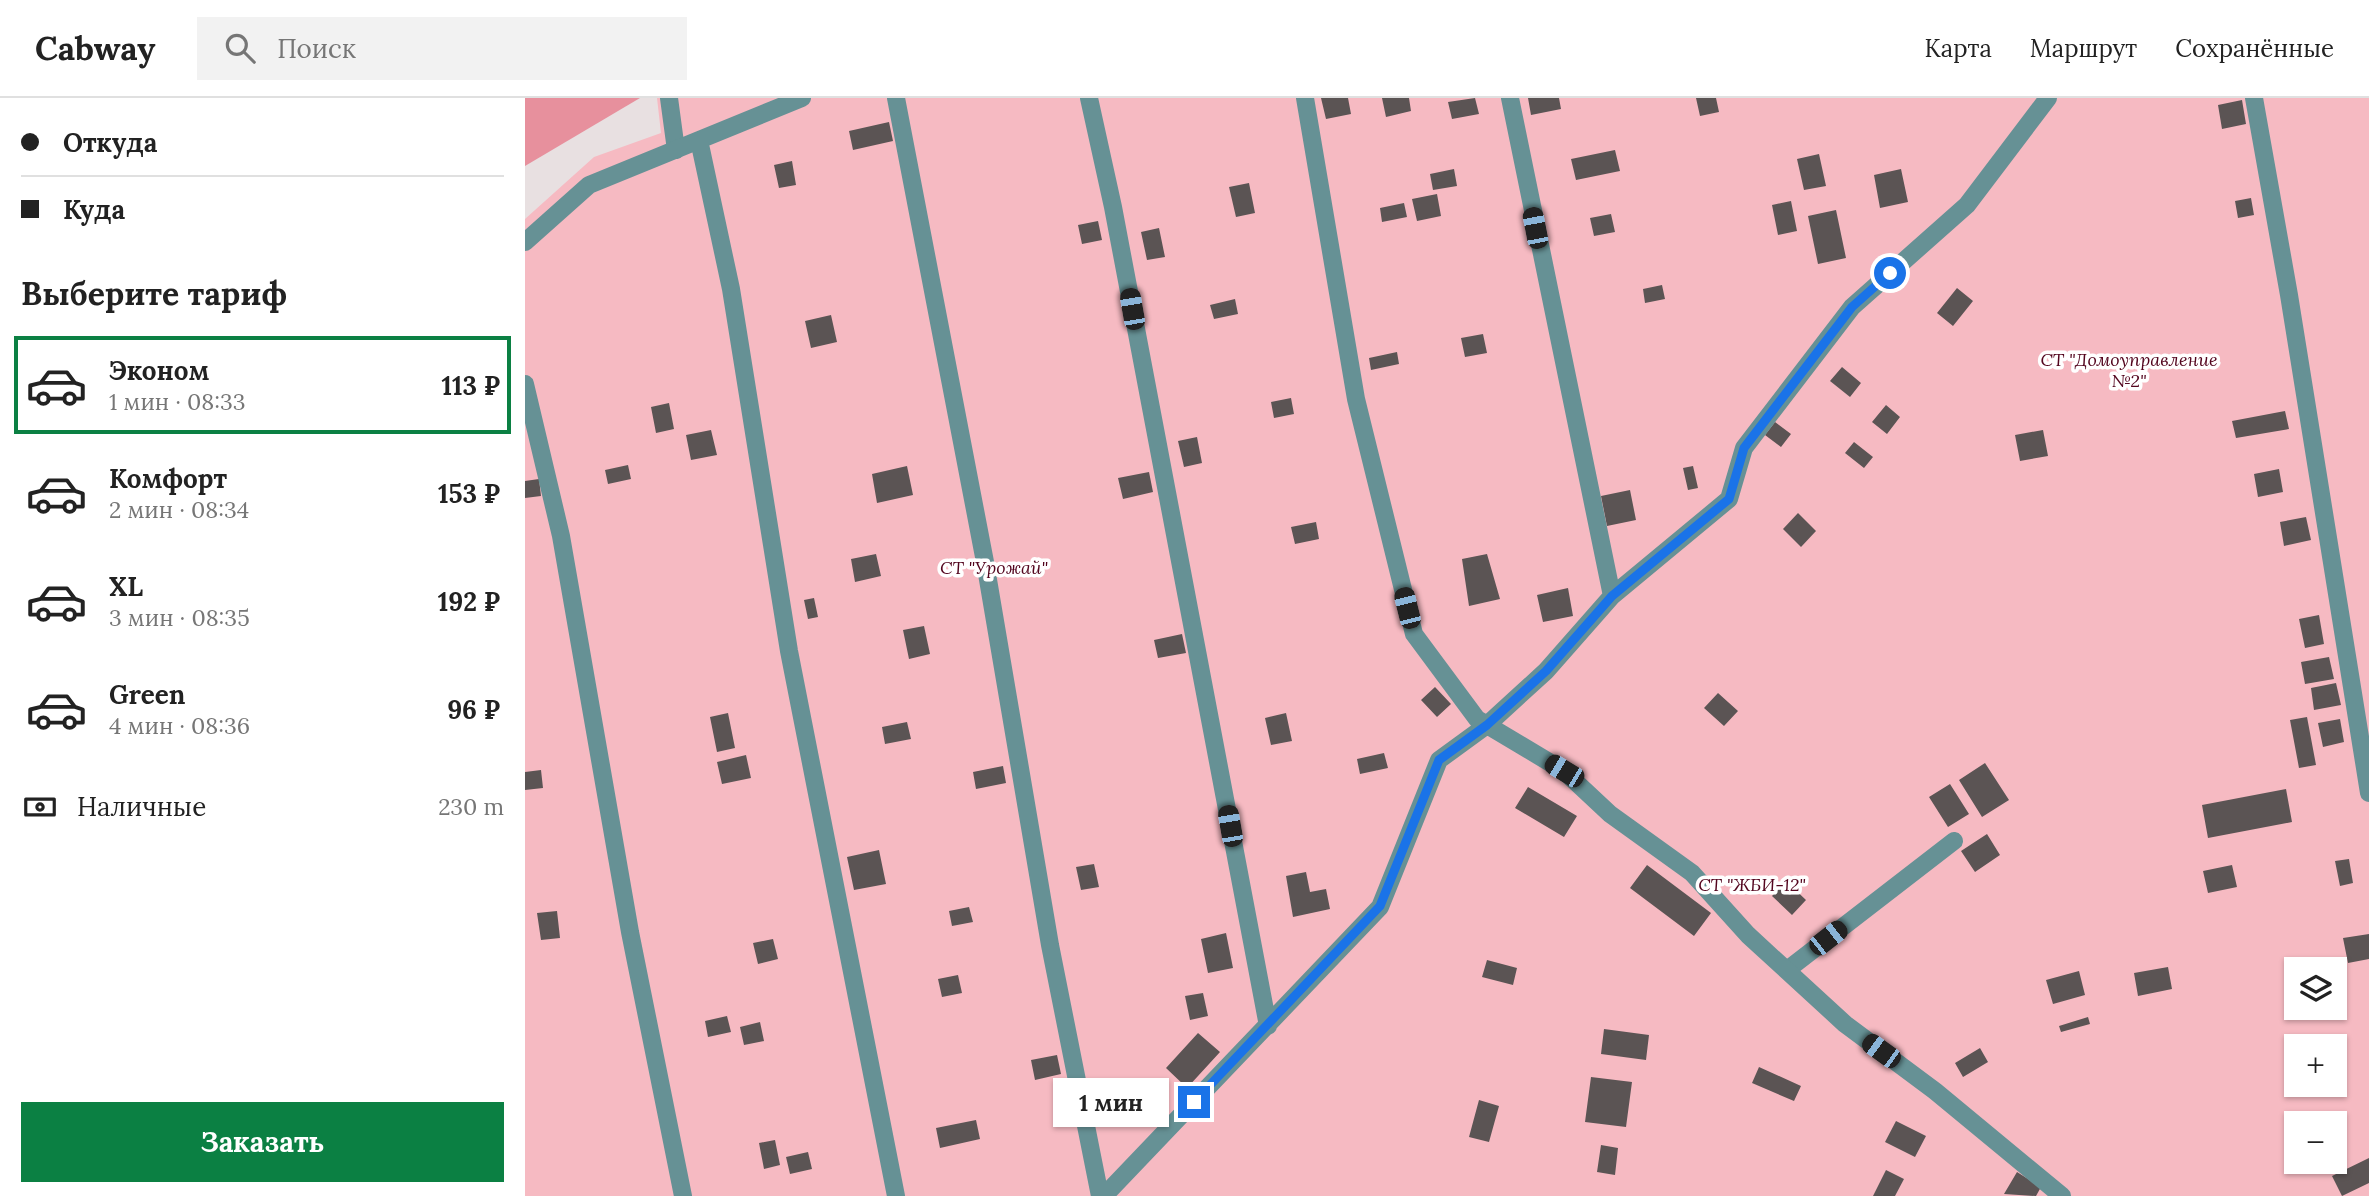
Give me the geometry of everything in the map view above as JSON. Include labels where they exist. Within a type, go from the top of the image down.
[{"type":"street","points":[[669,98],[676,150]]},
{"type":"street","points":[[525,242],[589,185],[802,98]]},
{"type":"street","points":[[896,98],[985,562],[1051,945],[1102,1196]]},
{"type":"street","points":[[1089,98],[1113,207],[1268,1026]]},
{"type":"street","points":[[1305,98],[1356,399],[1414,634],[1477,719],[1564,771],[1610,814],[1692,873],[1748,934],[1845,1024],[1935,1091],[2062,1196]]},
{"type":"street","points":[[1510,98],[1612,596]]},
{"type":"street","points":[[1102,1196],[1268,1026],[1380,906],[1439,760],[1487,725],[1546,671],[1612,596],[1729,499],[1744,448],[1852,307],[1967,205],[2048,98]]},
{"type":"street","points":[[2254,98],[2369,793]]},
{"type":"street","points":[[699,140],[731,289],[789,651],[896,1196]]},
{"type":"street","points":[[525,384],[561,536],[630,932],[684,1196]]},
{"type":"street","points":[[1787,970],[1954,841]]},
{"type":"green space","points":[[657,98],[2369,98],[2369,1196],[525,1196],[525,219],[594,157],[661,133]]},
{"type":"shaded area","points":[[525,98],[640,98],[525,166]]},
{"type":"building","points":[[1321,98],[1348,98],[1351,114],[1326,119]]},
{"type":"building","points":[[1382,98],[1409,98],[1411,111],[1386,117]]},
{"type":"building","points":[[1475,98],[1479,114],[1452,119],[1448,102]]},
{"type":"building","points":[[1528,98],[1559,98],[1561,109],[1531,115]]},
{"type":"building","points":[[1696,98],[1716,98],[1719,112],[1700,116]]},
{"type":"building","points":[[2242,100],[2246,124],[2222,129],[2218,105]]},
{"type":"building","points":[[889,122],[893,141],[853,150],[849,131]]},
{"type":"building","points":[[1615,150],[1620,171],[1576,180],[1571,159]]},
{"type":"building","points":[[1819,154],[1826,186],[1804,190],[1797,159]]},
{"type":"building","points":[[792,161],[796,185],[779,188],[774,165]]},
{"type":"building","points":[[1454,169],[1457,186],[1433,190],[1430,174]]},
{"type":"building","points":[[1901,169],[1908,202],[1880,208],[1874,175]]},
{"type":"building","points":[[1249,183],[1255,213],[1236,217],[1229,187]]},
{"type":"building","points":[[1437,194],[1441,216],[1417,221],[1412,199]]},
{"type":"building","points":[[2251,198],[2254,215],[2238,218],[2235,201]]},
{"type":"building","points":[[1791,201],[1797,231],[1778,235],[1772,205]]},
{"type":"building","points":[[1404,203],[1407,217],[1382,222],[1380,208]]},
{"type":"building","points":[[1836,210],[1846,258],[1818,264],[1808,216]]},
{"type":"building","points":[[1611,214],[1615,232],[1594,236],[1590,218]]},
{"type":"building","points":[[1098,221],[1102,240],[1082,244],[1078,225]]},
{"type":"building","points":[[1159,228],[1165,257],[1147,260],[1141,232]]},
{"type":"building","points":[[1662,285],[1665,299],[1645,303],[1643,289]]},
{"type":"building","points":[[1957,288],[1973,301],[1953,326],[1937,313]]},
{"type":"building","points":[[1235,299],[1238,314],[1214,319],[1210,305]]},
{"type":"building","points":[[831,315],[837,342],[811,348],[805,321]]},
{"type":"building","points":[[1483,334],[1487,353],[1465,357],[1461,338]]},
{"type":"building","points":[[1397,352],[1399,364],[1371,370],[1369,358]]},
{"type":"building","points":[[1842,367],[1861,383],[1850,397],[1830,381]]},
{"type":"building","points":[[1291,398],[1294,414],[1274,418],[1271,402]]},
{"type":"building","points":[[669,403],[674,429],[656,433],[651,407]]},
{"type":"building","points":[[1886,405],[1900,417],[1887,434],[1872,422]]},
{"type":"building","points":[[2285,411],[2289,429],[2236,438],[2232,421]]},
{"type":"building","points":[[1775,422],[1791,434],[1781,447],[1765,435]]},
{"type":"building","points":[[711,430],[717,455],[691,460],[686,435]]},
{"type":"building","points":[[2043,430],[2048,456],[2020,461],[2015,435]]},
{"type":"building","points":[[1197,437],[1202,463],[1184,467],[1178,441]]},
{"type":"building","points":[[1854,442],[1873,457],[1864,468],[1845,453]]},
{"type":"building","points":[[628,465],[631,479],[608,484],[605,470]]},
{"type":"building","points":[[907,466],[913,495],[877,503],[872,474]]},
{"type":"building","points":[[1693,466],[1698,488],[1688,490],[1683,468]]},
{"type":"building","points":[[2279,469],[2283,492],[2258,497],[2254,474]]},
{"type":"building","points":[[1149,472],[1153,492],[1123,499],[1118,478]]},
{"type":"building","points":[[539,479],[541,496],[525,498],[525,481]]},
{"type":"building","points":[[1630,490],[1636,520],[1607,526],[1601,496]]},
{"type":"building","points":[[1798,513],[1816,531],[1801,547],[1783,529]]},
{"type":"building","points":[[2306,517],[2311,540],[2284,546],[2280,522]]},
{"type":"building","points":[[1316,522],[1319,539],[1295,544],[1291,527]]},
{"type":"building","points":[[876,554],[881,576],[855,582],[851,559]]},
{"type":"building","points":[[1487,554],[1500,599],[1469,606],[1462,559]]},
{"type":"building","points":[[1568,588],[1573,616],[1543,622],[1537,595]]},
{"type":"building","points":[[814,598],[818,617],[808,619],[804,600]]},
{"type":"building","points":[[2319,615],[2324,644],[2305,648],[2299,619]]},
{"type":"building","points":[[924,626],[930,654],[909,659],[903,630]]},
{"type":"building","points":[[1182,634],[1186,653],[1158,658],[1154,640]]},
{"type":"building","points":[[2329,657],[2334,679],[2305,684],[2301,662]]},
{"type":"building","points":[[2336,683],[2341,705],[2314,710],[2311,688]]},
{"type":"building","points":[[1435,687],[1451,704],[1437,717],[1421,700]]},
{"type":"building","points":[[1718,693],[1738,711],[1724,726],[1704,708]]},
{"type":"building","points":[[728,713],[735,748],[717,752],[710,717]]},
{"type":"building","points":[[1286,713],[1292,741],[1271,745],[1265,718]]},
{"type":"building","points":[[2307,717],[2316,765],[2299,768],[2290,720]]},
{"type":"building","points":[[2340,719],[2344,742],[2323,747],[2318,723]]},
{"type":"building","points":[[907,722],[911,739],[885,744],[882,727]]},
{"type":"building","points":[[1384,753],[1388,768],[1360,774],[1357,759]]},
{"type":"building","points":[[746,755],[751,778],[722,784],[717,762]]},
{"type":"building","points":[[1985,763],[2009,800],[1982,817],[1959,780]]},
{"type":"building","points":[[1003,766],[1006,783],[976,789],[973,772]]},
{"type":"building","points":[[541,770],[543,788],[525,790],[525,772]]},
{"type":"building","points":[[1950,784],[1969,814],[1948,827],[1929,797]]},
{"type":"building","points":[[1528,787],[1577,816],[1564,837],[1515,808]]},
{"type":"building","points":[[2286,789],[2292,822],[2208,838],[2202,805]]},
{"type":"building","points":[[1987,834],[2000,855],[1975,872],[1961,851]]},
{"type":"building","points":[[879,850],[886,884],[854,890],[847,857]]},
{"type":"building","points":[[2349,859],[2353,883],[2340,886],[2335,861]]},
{"type":"building","points":[[1094,864],[1099,887],[1081,890],[1076,867]]},
{"type":"building","points":[[1647,865],[1711,913],[1694,936],[1630,888]]},
{"type":"building","points":[[2232,865],[2237,887],[2208,893],[2203,871]]},
{"type":"building","points":[[1306,872],[1310,892],[1326,889],[1330,909],[1293,917],[1286,876]]},
{"type":"building","points":[[1786,881],[1806,900],[1792,915],[1772,896]]},
{"type":"building","points":[[969,907],[973,922],[952,926],[949,911]]},
{"type":"building","points":[[557,911],[560,938],[541,940],[537,913]]},
{"type":"building","points":[[1226,933],[1233,968],[1208,973],[1201,939]]},
{"type":"building","points":[[2369,934],[2369,959],[2348,963],[2343,938]]},
{"type":"building","points":[[773,939],[778,959],[758,964],[753,943]]},
{"type":"building","points":[[1487,960],[1517,968],[1513,985],[1482,977]]},
{"type":"building","points":[[2168,967],[2172,989],[2138,996],[2134,973]]},
{"type":"building","points":[[2079,971],[2085,995],[2053,1004],[2046,980]]},
{"type":"building","points":[[958,975],[962,993],[942,997],[938,979]]},
{"type":"building","points":[[1203,993],[1208,1016],[1190,1020],[1185,996]]},
{"type":"building","points":[[727,1016],[731,1032],[708,1037],[705,1021]]},
{"type":"building","points":[[2088,1017],[2090,1024],[2061,1032],[2059,1026]]},
{"type":"building","points":[[760,1022],[764,1041],[744,1045],[740,1027]]},
{"type":"building","points":[[1604,1029],[1649,1035],[1646,1060],[1601,1054]]},
{"type":"building","points":[[1198,1033],[1220,1052],[1187,1088],[1166,1068]]},
{"type":"building","points":[[1980,1048],[1988,1062],[1963,1077],[1955,1063]]},
{"type":"building","points":[[1057,1055],[1061,1074],[1035,1080],[1031,1060]]},
{"type":"building","points":[[1759,1067],[1801,1086],[1794,1101],[1752,1083]]},
{"type":"building","points":[[1591,1077],[1632,1082],[1626,1127],[1585,1122]]},
{"type":"building","points":[[1479,1100],[1499,1106],[1489,1142],[1469,1137]]},
{"type":"building","points":[[976,1120],[980,1139],[940,1148],[936,1128]]},
{"type":"building","points":[[1896,1121],[1926,1136],[1915,1157],[1885,1142]]},
{"type":"building","points":[[775,1140],[780,1165],[764,1169],[759,1143]]},
{"type":"building","points":[[1601,1145],[1618,1148],[1615,1175],[1597,1172]]},
{"type":"building","points":[[808,1152],[812,1169],[790,1174],[786,1157]]},
{"type":"building","points":[[2369,1158],[2369,1183],[2342,1196],[2332,1176],[2347,1174],[2347,1169]]},
{"type":"building","points":[[1886,1170],[1904,1179],[1895,1196],[1873,1196]]},
{"type":"building","points":[[2017,1172],[2041,1187],[2036,1196],[2004,1194]]},
{"type":"route","points":[[1194,1102],[1380,906],[1439,760],[1487,725],[1546,671],[1612,596],[1729,499],[1744,448],[1852,307],[1890,273]]},
{"type":"park label","name":"СТ \"Домоуправление №2\"","points":[[2129,369]]},
{"type":"park label","name":"СТ \"Урожай\"","points":[[994,567]]},
{"type":"park label","name":"СТ \"ЖБИ-12\"","points":[[1752,884]]}]
